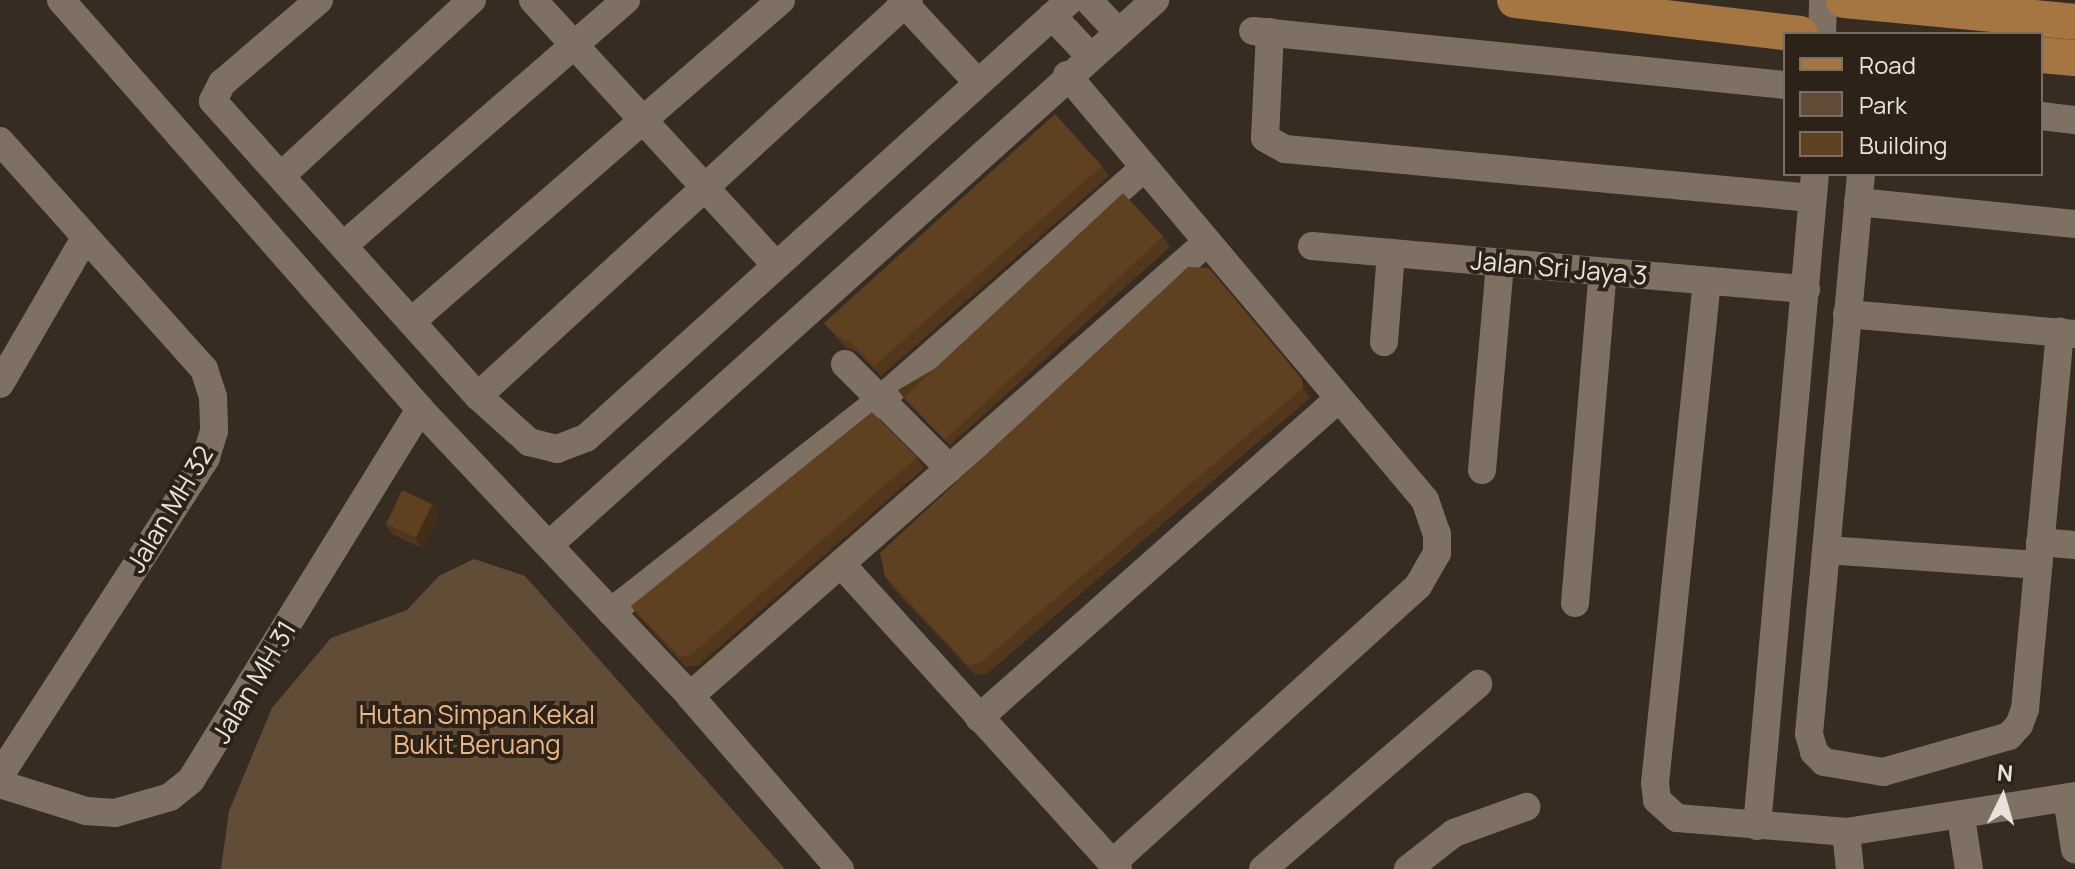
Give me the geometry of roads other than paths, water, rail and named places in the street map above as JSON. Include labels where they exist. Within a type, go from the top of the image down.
[{"type":"main road","points":[[1515,0],[1783,32]]},
{"type":"main road","points":[[1844,0],[2075,22]]},
{"type":"main road","points":[[2043,55],[2075,58]]},
{"type":"street","points":[[61,0],[420,409],[690,696],[840,869]]},
{"type":"street","points":[[319,0],[214,92],[219,110],[478,396],[529,442],[557,449],[573,446],[1061,8],[1090,56]]},
{"type":"street","points":[[281,176],[472,0]]},
{"type":"street","points":[[533,0],[776,265]]},
{"type":"street","points":[[344,245],[626,0]]},
{"type":"street","points":[[412,321],[646,122],[781,0]]},
{"type":"street","points":[[1088,0],[1118,32]]},
{"type":"street","points":[[550,544],[1067,75],[1155,0]]},
{"type":"street","points":[[1822,32],[1823,0]]},
{"type":"street","points":[[478,396],[707,188],[905,1],[978,83]]},
{"type":"street","points":[[1757,826],[1814,186],[1285,149],[1265,138],[1261,31],[1783,85]]},
{"type":"street","points":[[842,565],[1115,866],[1431,570],[1437,534],[1430,508],[1067,75]]},
{"type":"street","points":[[2043,116],[2075,120]]},
{"type":"street","name":"Jalan MH 32","points":[[0,141],[204,369],[213,397],[214,431],[206,458],[0,775]]},
{"type":"street","points":[[611,612],[880,400],[1144,168]]},
{"type":"street","points":[[1847,314],[2068,333],[2039,554],[2025,709],[2019,725],[2009,736],[1883,772],[1824,762],[1814,752],[1809,734],[1847,314],[1861,176]]},
{"type":"street","points":[[1858,202],[2075,224]]},
{"type":"street","points":[[0,384],[85,238]]},
{"type":"street","points":[[690,696],[1206,243]]},
{"type":"street","name":"Jalan Sri Jaya 3","points":[[1312,246],[1806,289]]},
{"type":"street","points":[[1384,342],[1391,253]]},
{"type":"street","points":[[1482,470],[1500,263]]},
{"type":"street","points":[[1575,603],[1603,272]]},
{"type":"street","points":[[1707,281],[1655,783],[1657,800],[1677,818],[1846,832],[1961,817],[2071,797],[2075,849]]},
{"type":"street","points":[[845,364],[950,469]]},
{"type":"street","points":[[979,718],[1337,400]]},
{"type":"street","name":"Jalan MH 31","points":[[0,784],[86,811],[115,813],[170,797],[191,780],[420,409]]},
{"type":"street","points":[[1827,550],[2039,554],[2075,545]]},
{"type":"street","points":[[1263,869],[1478,684]]},
{"type":"street","points":[[1408,869],[1454,833],[1526,807]]},
{"type":"street","points":[[1961,817],[1969,869]]},
{"type":"street","points":[[1846,832],[1850,869]]},
{"type":"park label","name":"Hutan Simpan Kekal Bukit Beruang","points":[[477,730]]}]
